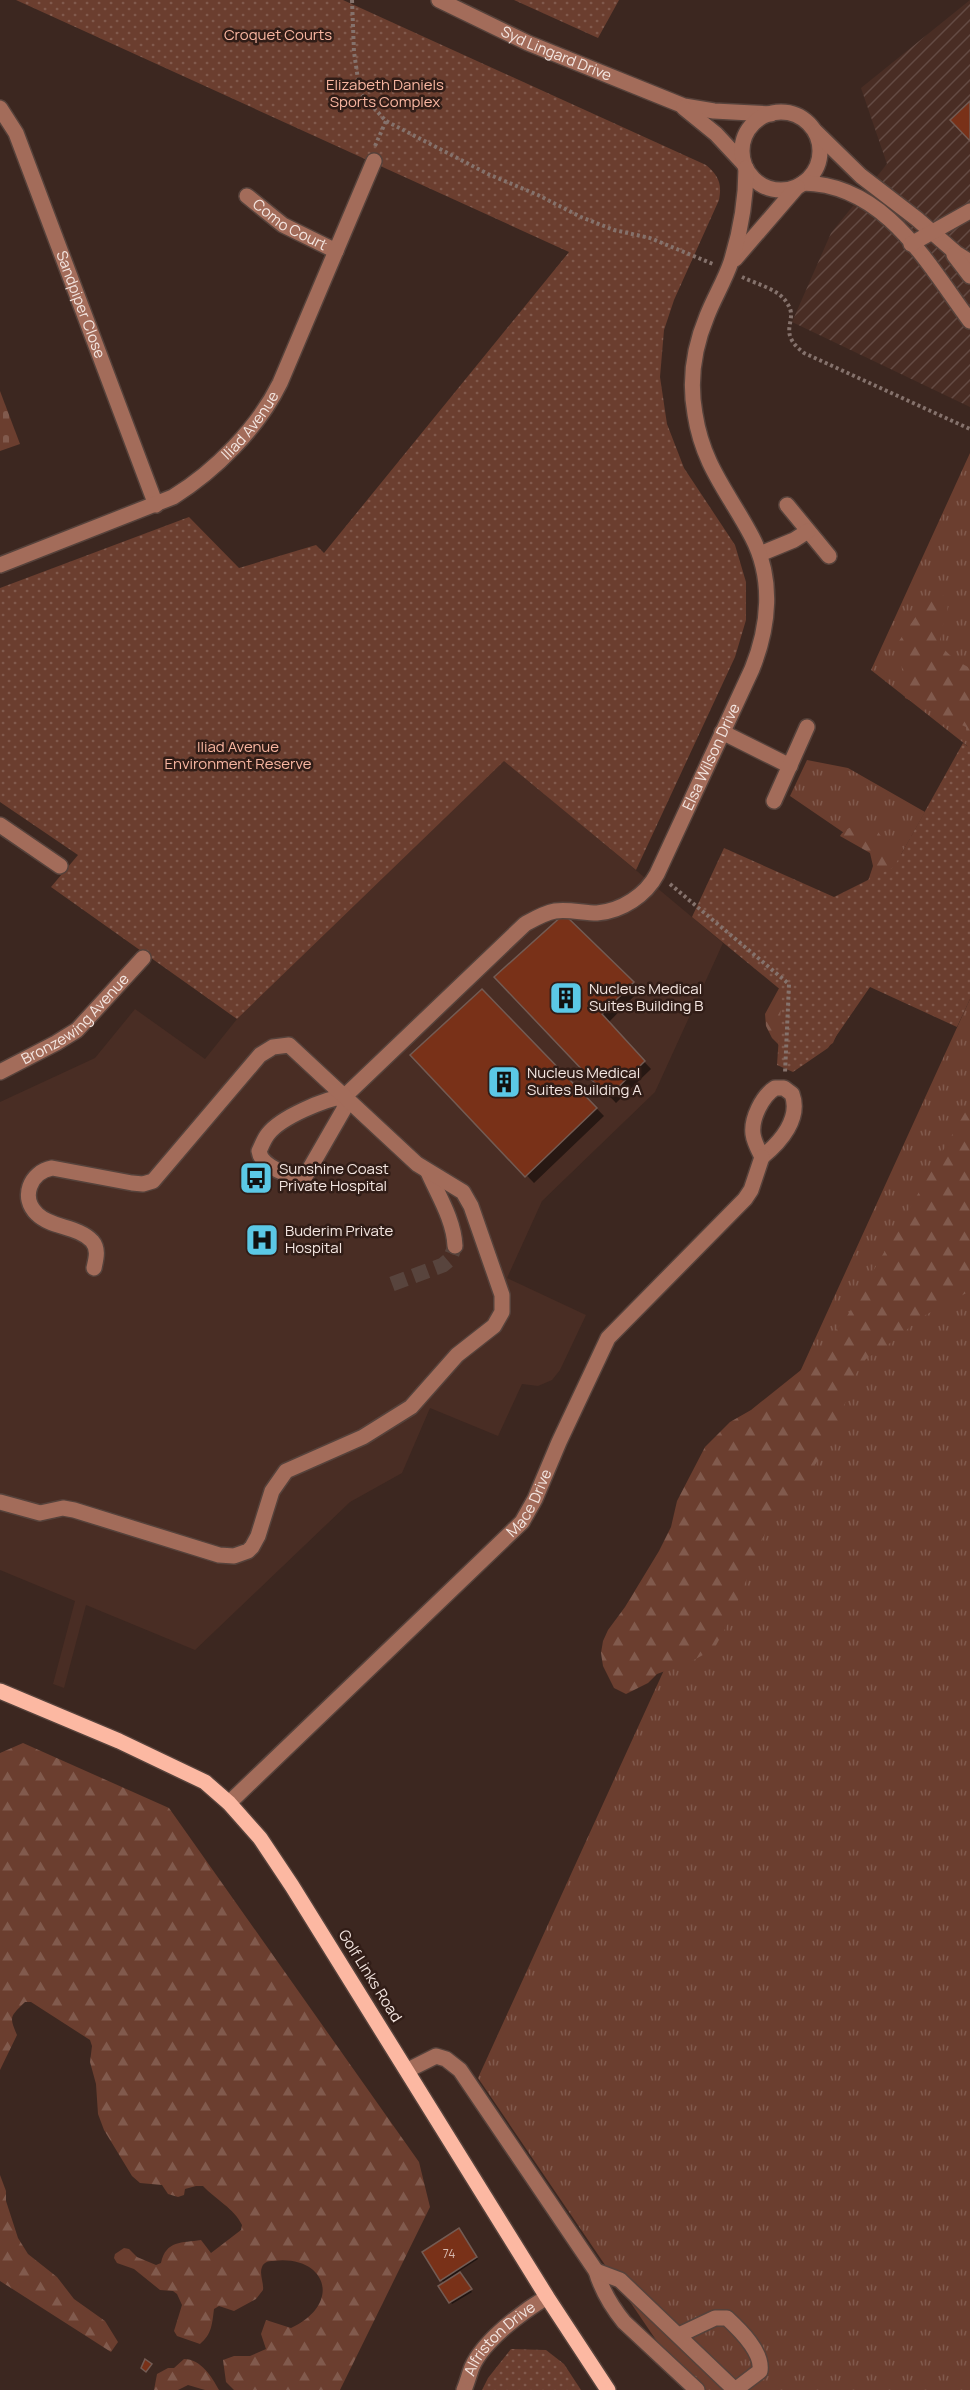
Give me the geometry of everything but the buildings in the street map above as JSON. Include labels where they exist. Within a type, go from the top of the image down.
[{"type":"main road","name":"Golf Links Road","points":[[0,1692],[163,1761],[205,1782],[229,1803],[260,1838],[408,2070],[547,2297],[608,2390]]},
{"type":"street","name":"Syd Lingard Drive","points":[[439,0],[528,43],[676,103],[714,111],[771,114]]},
{"type":"street","name":"Syd Lingard Drive","points":[[676,103],[716,135],[745,166]]},
{"type":"street","name":"Sandpiper Close","points":[[0,108],[16,133],[156,505]]},
{"type":"street","points":[[969,261],[861,176],[810,126],[792,114],[771,114],[758,120],[745,136],[742,149],[745,166],[756,182],[769,189],[783,190],[800,185],[834,186],[867,200],[888,217],[911,244],[970,321]]},
{"type":"street","points":[[800,185],[814,172],[819,159],[818,138],[810,126]]},
{"type":"street","name":"Iliad Avenue","points":[[0,565],[173,497],[197,480],[248,433],[260,419],[280,383],[374,161]]},
{"type":"street","name":"Elsa Wilson Drive","points":[[345,1096],[344,1109],[306,1175],[295,1176],[270,1166],[261,1159],[259,1151],[267,1135],[273,1129],[287,1119],[331,1098],[345,1096],[525,924],[548,913],[558,911],[608,911],[635,898],[655,878],[752,669],[765,631],[766,592],[760,554],[752,536],[708,464],[697,429],[692,396],[694,361],[698,342],[728,268],[744,208],[745,166]]},
{"type":"street","name":"Elsa Wilson Drive","points":[[728,268],[800,185]]},
{"type":"street","name":"Como Court","points":[[247,196],[283,225],[336,251]]},
{"type":"street","points":[[911,244],[938,237],[970,211]]},
{"type":"street","points":[[938,237],[970,276]]},
{"type":"street","points":[[787,505],[829,556]]},
{"type":"street","points":[[760,554],[794,540],[808,531]]},
{"type":"street","points":[[774,801],[807,727]]},
{"type":"street","points":[[722,732],[790,766]]},
{"type":"street","points":[[0,825],[60,866]]},
{"type":"street","name":"Bronzewing Avenue","points":[[0,1072],[56,1044],[77,1030],[143,958]]},
{"type":"street","points":[[1,1503],[40,1513],[63,1508],[74,1510],[226,1557],[248,1551],[258,1536],[272,1491],[286,1471],[354,1442],[400,1415],[424,1394],[457,1355],[488,1332],[500,1318],[503,1305],[468,1199],[456,1186],[428,1172],[295,1048],[281,1045],[265,1051],[255,1060],[153,1181],[143,1184],[132,1183],[61,1168],[46,1169],[39,1173],[30,1186],[29,1205],[42,1218],[71,1229],[91,1240],[97,1252],[94,1268]]},
{"type":"street","points":[[762,1157],[754,1140],[753,1123],[768,1093],[775,1088],[784,1088]]},
{"type":"street","name":"Mace Drive","points":[[229,1803],[522,1522],[532,1506],[573,1409],[608,1338],[745,1199],[751,1190],[762,1157],[783,1136],[796,1110],[792,1094],[784,1088]]},
{"type":"street","points":[[428,1172],[453,1231],[454,1246]]},
{"type":"street","points":[[408,2070],[436,2056],[447,2059],[460,2070],[596,2271],[606,2297],[624,2322],[697,2390]]},
{"type":"street","points":[[596,2271],[620,2280],[735,2390],[760,2371],[761,2362],[756,2351],[727,2318],[715,2318],[679,2335]]},
{"type":"street","name":"Alfriston Drive","points":[[464,2390],[472,2365],[496,2335],[518,2315],[547,2297]]},
{"type":"path","points":[[352,0],[354,61],[360,93],[386,121],[488,174],[538,195],[581,217],[614,230],[650,238],[728,268],[772,291],[788,303],[791,314],[788,332],[790,339],[804,353],[970,429]]},
{"type":"path","points":[[374,161],[373,152],[386,121]]},
{"type":"path","points":[[655,878],[789,984],[784,1088]]},
{"type":"shaded area","points":[[970,0],[970,407],[792,322],[831,233],[887,164],[861,88]]},
{"type":"shaded area","name":"Buderim Private Hospital","points":[[504,760],[723,943],[655,1092],[542,1201],[507,1278],[586,1315],[560,1370],[552,1380],[538,1386],[522,1384],[498,1436],[430,1408],[402,1473],[350,1502],[195,1650],[86,1605],[64,1688],[53,1684],[75,1601],[0,1570],[0,1102],[95,1058],[135,1009],[205,1059],[237,1019]]},
{"type":"green space","name":"Iliad Avenue Environment Reserve","points":[[16,0],[343,0],[706,165],[714,173],[720,185],[719,200],[674,300],[664,330],[660,377],[667,424],[684,468],[735,545],[746,582],[746,620],[735,657],[636,870],[504,761],[237,1019],[51,887],[78,855],[0,802],[0,588],[189,517],[239,568],[316,545],[324,553],[569,252]]},
{"type":"green space","points":[[514,0],[619,0],[598,38]]},
{"type":"green space","points":[[0,391],[20,444],[0,451]]},
{"type":"green space","points":[[970,453],[970,748],[871,670]]},
{"type":"green space","points":[[938,592],[944,597],[948,608],[940,633],[941,644],[952,656],[970,668],[970,980],[866,969],[833,1043],[803,1063],[797,1063],[772,1038],[766,1026],[765,1014],[790,968],[866,887],[873,866],[870,853],[840,836],[856,826],[866,825],[879,833],[887,850],[917,858],[969,764],[966,727],[905,698],[899,641],[932,593]]},
{"type":"green space","points":[[963,743],[970,748],[970,999],[957,1027],[870,987],[828,1048],[793,1072],[777,1065],[782,991],[692,917],[724,848],[834,897],[894,867]]},
{"type":"green space","points":[[807,760],[848,768],[925,812],[894,867],[790,796]]},
{"type":"green space","points":[[970,999],[970,2390],[690,2390],[478,2078]]},
{"type":"green space","points":[[970,1104],[970,1291],[918,1319],[899,1337],[866,1359],[850,1382],[841,1421],[793,1502],[766,1531],[731,1618],[714,1649],[690,1662],[657,1674],[648,1683],[626,1694],[614,1688],[603,1666],[601,1653],[603,1641],[659,1551],[671,1527],[677,1501],[705,1447],[730,1422],[751,1410],[806,1366],[846,1318]]},
{"type":"green space","points":[[23,1743],[169,1808],[419,2162],[430,2207],[340,2390],[234,2390],[226,2382],[223,2360],[234,2356],[250,2356],[266,2349],[261,2334],[266,2320],[291,2328],[308,2317],[318,2306],[322,2294],[321,2282],[315,2272],[305,2265],[291,2261],[265,2263],[261,2270],[263,2290],[256,2299],[234,2311],[219,2306],[214,2309],[209,2332],[200,2344],[177,2336],[174,2331],[182,2305],[177,2294],[173,2291],[160,2290],[134,2269],[117,2263],[114,2258],[115,2254],[124,2248],[129,2249],[137,2257],[156,2265],[161,2263],[167,2250],[176,2244],[201,2240],[211,2253],[241,2230],[242,2225],[230,2209],[203,2186],[185,2189],[184,2195],[178,2197],[168,2194],[162,2185],[140,2183],[132,2176],[104,2130],[98,2114],[96,2084],[90,2062],[92,2046],[90,2040],[31,2002],[25,2002],[12,2017],[17,2035],[0,2070],[0,1753]]},
{"type":"green space","points":[[0,2175],[18,2238],[28,2254],[57,2277],[74,2299],[105,2321],[118,2342],[111,2352],[0,2281]]},
{"type":"green space","points":[[511,2349],[546,2350],[564,2364],[581,2390],[482,2390],[488,2378]]},
{"type":"green space","points":[[184,2359],[201,2365],[219,2390],[205,2390],[188,2385],[178,2390],[154,2390],[157,2374],[168,2368],[174,2368]]},
{"type":"tunnel","points":[[392,1284],[443,1265],[450,1259],[455,1246]]},
{"type":"place","name":"Nucleus Medical Suites Building B","points":[[566,998]]},
{"type":"place","name":"Nucleus Medical Suites Building A","points":[[504,1082]]},
{"type":"place","name":"Sunshine Coast Private Hospital","points":[[256,1178]]},
{"type":"place","name":"Buderim Private Hospital","points":[[262,1240]]},
{"type":"park label","name":"Croquet Courts","points":[[278,35]]},
{"type":"park label","name":"Elizabeth Daniels Sports Complex","points":[[385,94]]}]
